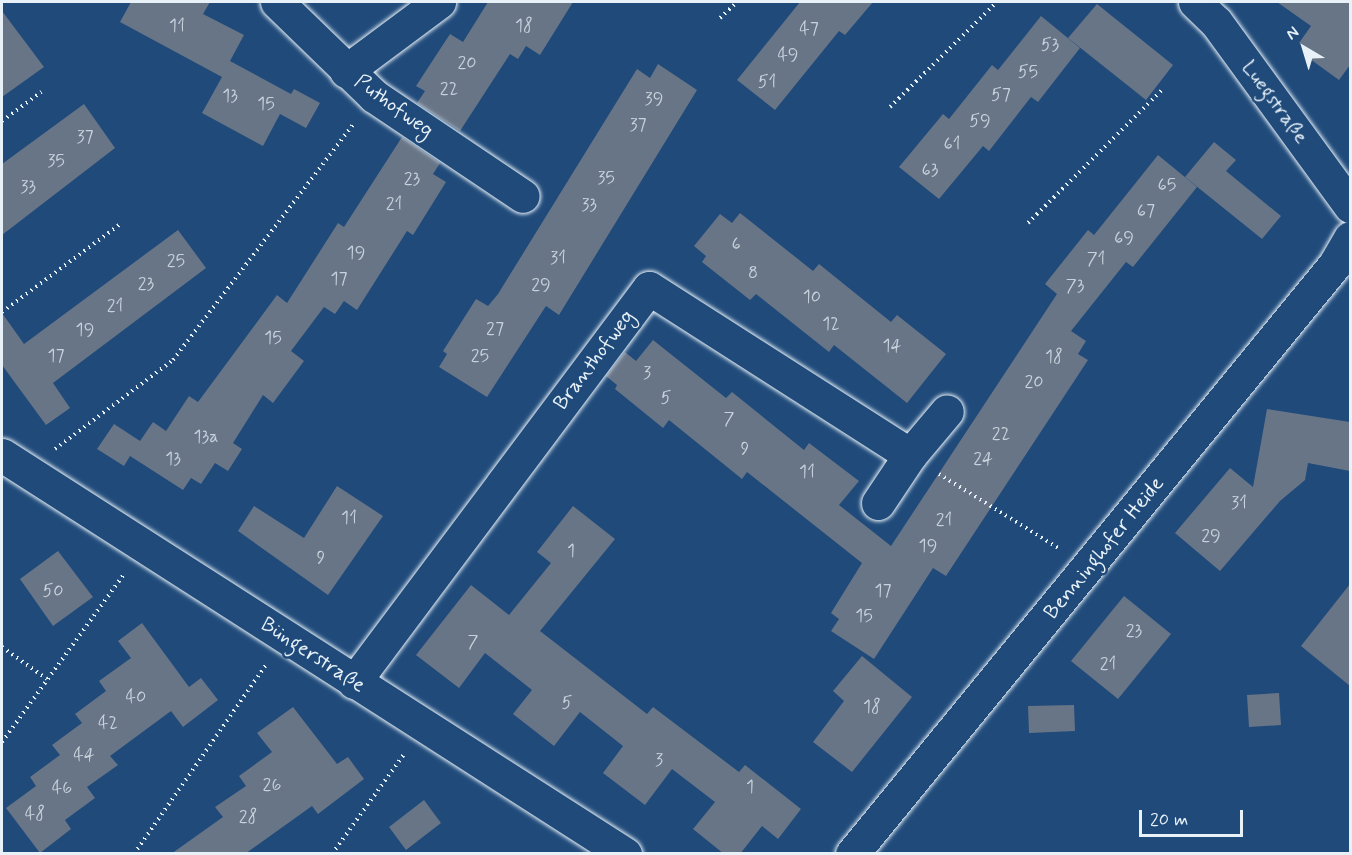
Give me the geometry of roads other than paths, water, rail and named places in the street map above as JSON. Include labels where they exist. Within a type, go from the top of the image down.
[{"type":"street","name":"Puthofweg","points":[[277,2],[374,96],[523,196]]},
{"type":"street","points":[[338,62],[439,2]]},
{"type":"street","name":"Luegstraße","points":[[1195,2],[1216,22],[1350,206]]},
{"type":"street","points":[[338,62],[398,6]]},
{"type":"street","name":"Benninghofer Heide","points":[[852,854],[1088,569],[1335,264],[1350,238]]},
{"type":"street","name":"Branthofweg","points":[[354,682],[649,288],[910,455]]},
{"type":"street","points":[[878,503],[910,455],[947,411]]},
{"type":"street","name":"Büngerstraße","points":[[14,463],[625,854]]}]
